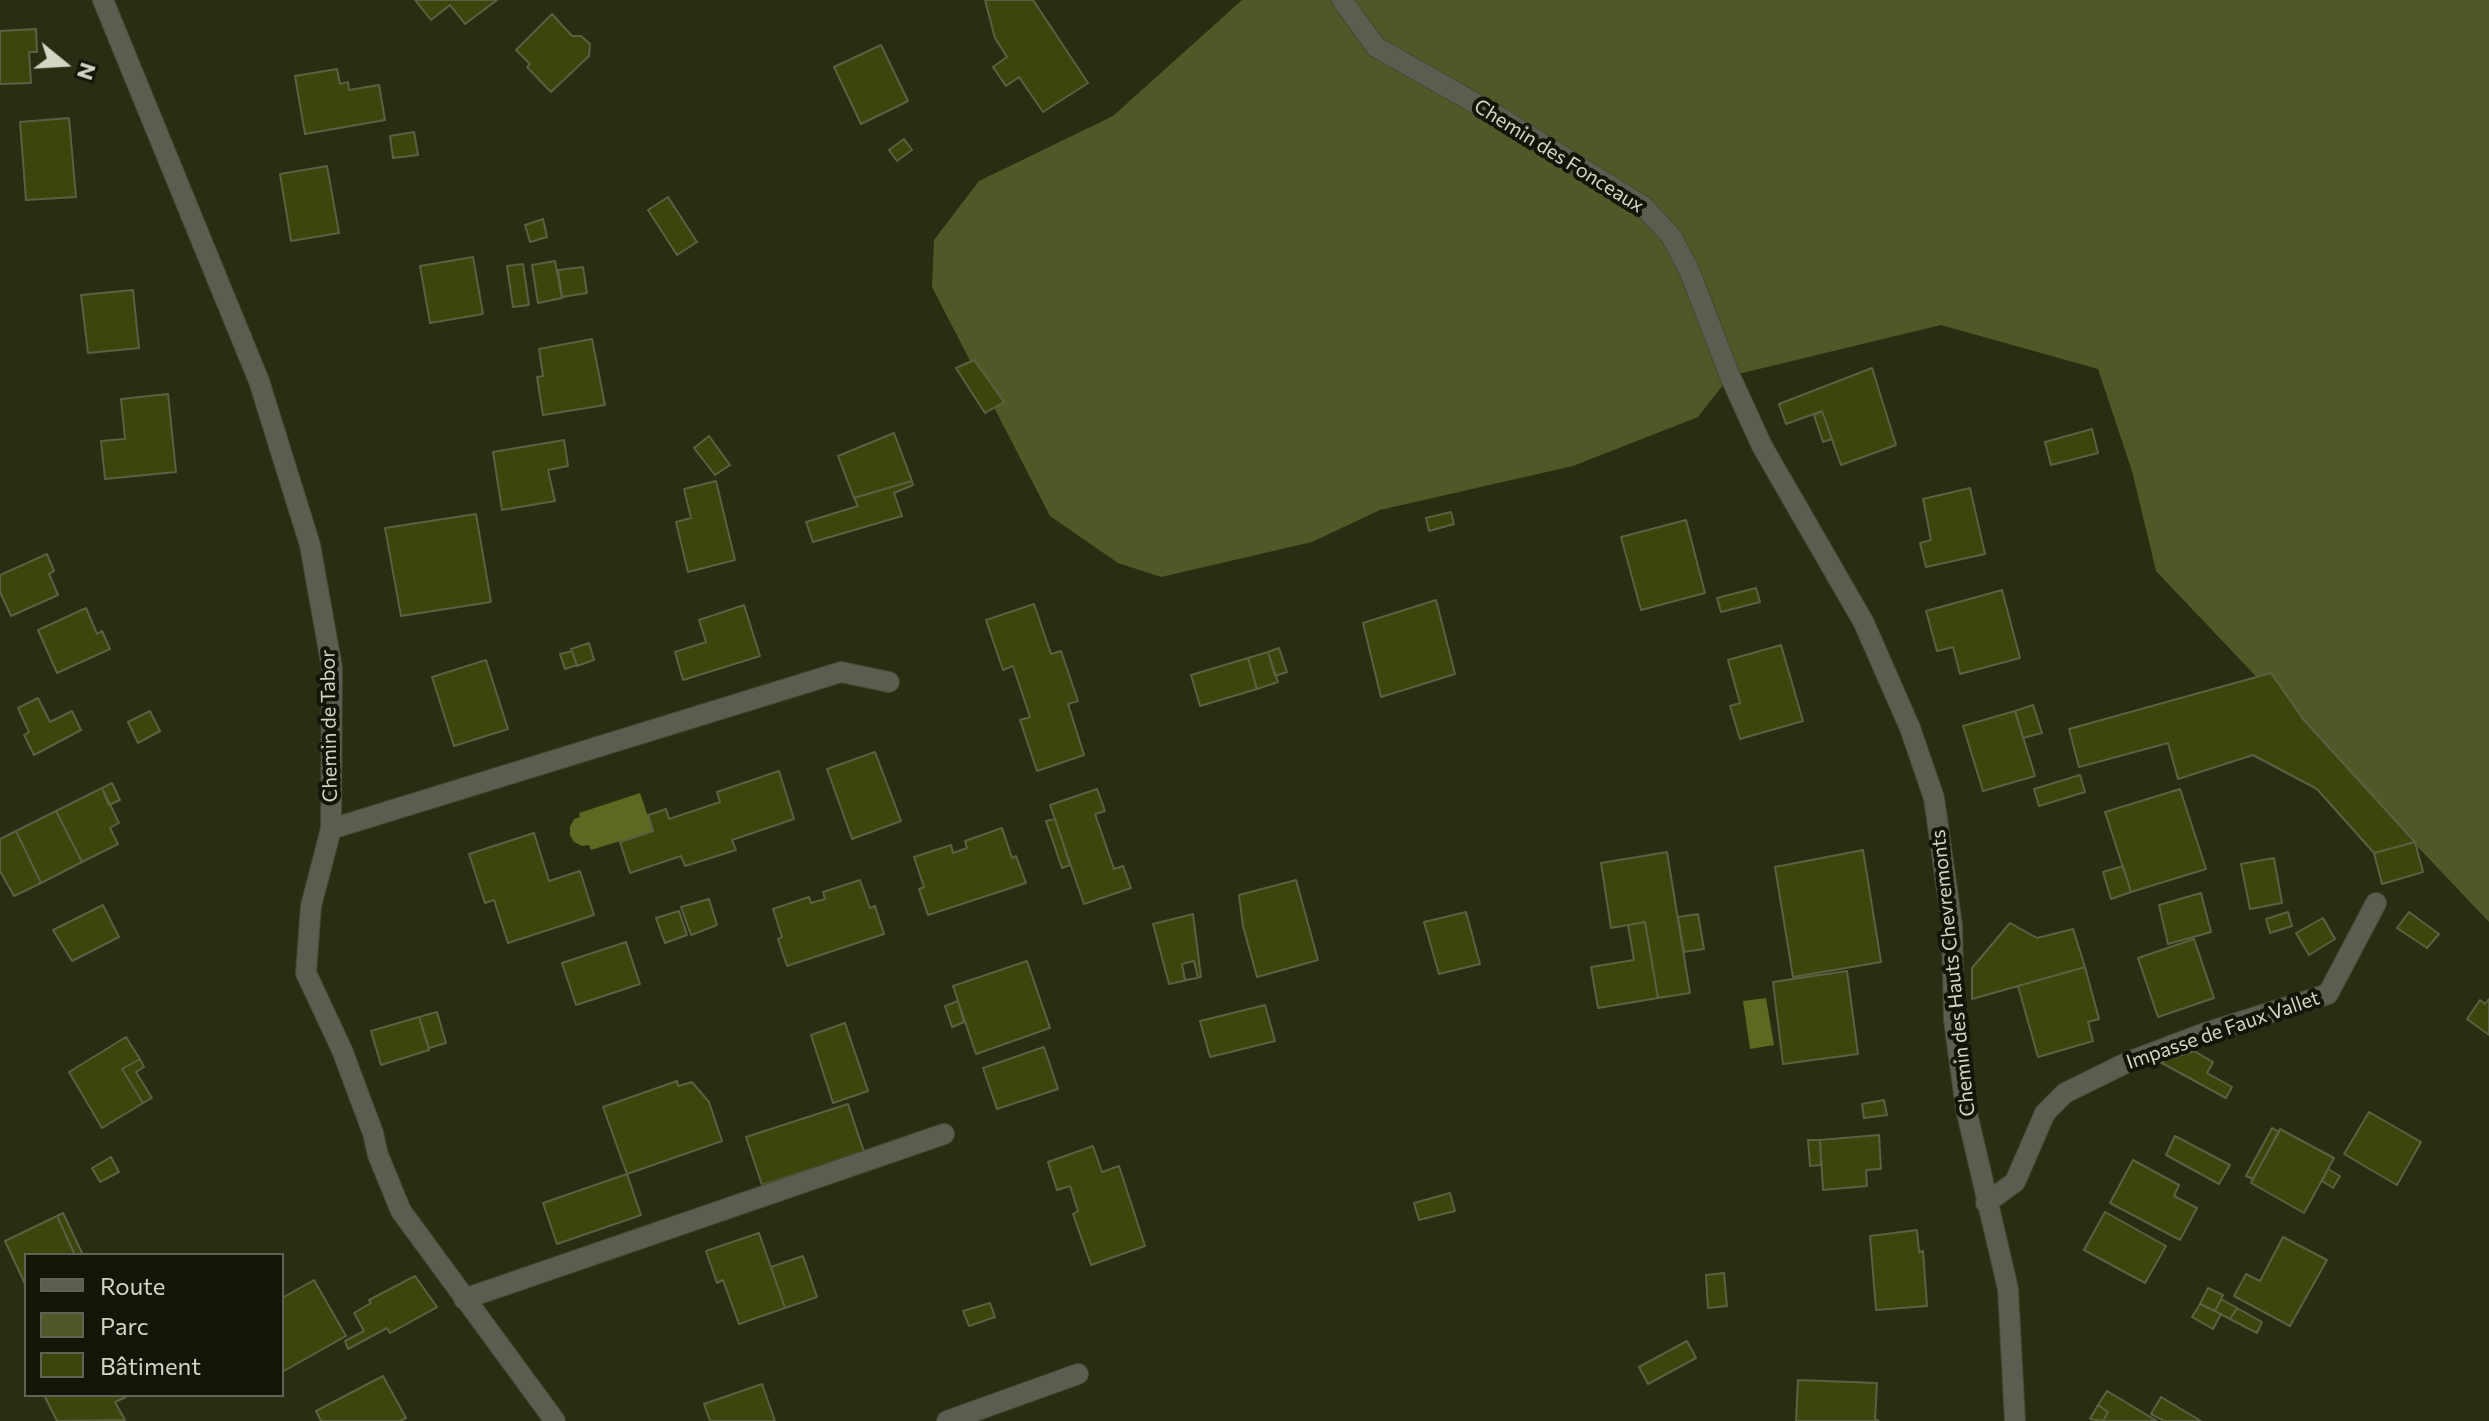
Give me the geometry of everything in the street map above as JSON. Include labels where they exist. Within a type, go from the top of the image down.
[{"type":"street","name":"Chemin de Tabor","points":[[103,0],[259,381],[310,545],[332,668],[331,829],[311,906],[306,973],[342,1050],[401,1211],[555,1421]]},
{"type":"street","name":"Chemin des Fonceaux","points":[[1342,0],[1376,47],[1496,115],[1643,206],[1671,236],[1689,270],[1730,376],[1762,446]]},
{"type":"street","name":"Chemin des Hauts Chevremonts","points":[[1762,446],[1864,623],[1910,728],[1934,798],[1952,925],[1954,1020],[1966,1109],[2008,1289],[2015,1421]]},
{"type":"street","points":[[331,829],[841,672],[889,682]]},
{"type":"street","name":"Impasse de Faux Vallet","points":[[1986,1203],[2015,1182],[2045,1113],[2065,1093],[2128,1062],[2173,1045],[2328,994],[2376,903]]},
{"type":"street","points":[[464,1299],[944,1134]]},
{"type":"street","points":[[947,1421],[1078,1374]]},
{"type":"green space","points":[[1242,0],[2489,0],[2489,922],[2156,571],[2132,471],[2098,369],[1941,325],[1730,376],[1698,417],[1573,466],[1380,510],[1312,542],[1161,577],[1118,563],[1050,516],[932,287],[934,240],[979,181],[1113,116]]},
{"type":"shaded area","points":[[640,793],[653,831],[591,850],[589,845],[574,842],[570,827],[574,819],[580,817],[579,813]]},
{"type":"shaded area","points":[[1766,998],[1774,1045],[1750,1049],[1743,1001]]},
{"type":"building","points":[[415,0],[497,0],[465,24],[450,5],[431,20]]},
{"type":"building","points":[[985,0],[1033,0],[1088,83],[1043,112],[1019,77],[1006,86],[993,67],[1007,57],[995,38]]},
{"type":"building","points":[[552,14],[572,36],[581,36],[590,44],[589,56],[551,92],[527,67],[530,64],[516,50]]},
{"type":"building","points":[[36,29],[37,52],[29,52],[31,83],[0,84],[0,31]]},
{"type":"building","points":[[881,45],[908,101],[861,124],[834,67]]},
{"type":"building","points":[[337,69],[340,84],[348,82],[349,90],[379,85],[385,120],[305,134],[295,76]]},
{"type":"building","points":[[69,118],[76,197],[26,200],[20,122]]},
{"type":"building","points":[[414,132],[418,155],[393,158],[390,136]]},
{"type":"building","points":[[904,139],[912,150],[897,161],[889,150]]},
{"type":"building","points":[[327,166],[339,233],[291,241],[280,174]]},
{"type":"building","points":[[668,197],[697,242],[677,255],[648,210]]},
{"type":"building","points":[[543,219],[547,237],[530,242],[525,225]]},
{"type":"building","points":[[473,257],[483,314],[430,323],[420,266]]},
{"type":"building","points":[[555,261],[562,298],[538,303],[532,265]]},
{"type":"building","points":[[523,264],[529,305],[513,307],[507,266]]},
{"type":"building","points":[[583,267],[587,293],[562,297],[558,270]]},
{"type":"building","points":[[133,290],[139,348],[88,353],[81,295]]},
{"type":"building","points":[[592,339],[605,405],[543,415],[537,377],[543,376],[539,349]]},
{"type":"building","points":[[974,360],[1004,402],[985,413],[956,368]]},
{"type":"building","points":[[1872,368],[1896,445],[1841,465],[1822,411],[1786,424],[1779,404]]},
{"type":"building","points":[[168,394],[176,472],[105,479],[101,441],[125,439],[121,399]]},
{"type":"building","points":[[1822,411],[1832,439],[1823,442],[1814,415]]},
{"type":"building","points":[[2092,429],[2098,453],[2051,465],[2045,442]]},
{"type":"building","points":[[894,433],[912,481],[854,498],[838,456]]},
{"type":"building","points":[[709,436],[730,465],[715,475],[694,448]]},
{"type":"building","points":[[564,440],[568,466],[548,470],[555,501],[502,510],[493,452]]},
{"type":"building","points":[[716,481],[735,560],[688,572],[676,522],[691,518],[684,489]]},
{"type":"building","points":[[912,481],[913,485],[894,493],[902,516],[813,542],[806,522],[858,506],[854,498]]},
{"type":"building","points":[[1970,488],[1985,554],[1926,567],[1920,543],[1931,540],[1923,499]]},
{"type":"building","points":[[1451,512],[1454,524],[1429,531],[1426,518]]},
{"type":"building","points":[[476,514],[491,602],[401,616],[385,528]]},
{"type":"building","points":[[1686,520],[1705,593],[1641,610],[1621,537]]},
{"type":"building","points":[[47,554],[54,571],[49,574],[58,595],[11,616],[0,592],[0,575]]},
{"type":"building","points":[[1756,588],[1760,602],[1721,612],[1717,598]]},
{"type":"building","points":[[2002,590],[2020,658],[1960,674],[1953,647],[1937,651],[1926,611]]},
{"type":"building","points":[[1436,600],[1455,674],[1381,697],[1363,623]]},
{"type":"building","points":[[1034,604],[1051,654],[1061,651],[1078,701],[1068,704],[1084,755],[1037,771],[1020,720],[1030,717],[1013,666],[1003,670],[986,620]]},
{"type":"building","points":[[744,605],[760,656],[683,680],[675,652],[706,642],[699,620]]},
{"type":"building","points":[[86,608],[97,634],[102,631],[110,649],[57,673],[38,630]]},
{"type":"building","points":[[589,643],[594,660],[577,666],[571,649]]},
{"type":"building","points":[[1781,645],[1803,721],[1740,739],[1730,706],[1740,703],[1728,660]]},
{"type":"building","points":[[1279,648],[1287,672],[1275,676],[1268,652]]},
{"type":"building","points":[[572,651],[577,665],[565,669],[560,654]]},
{"type":"building","points":[[1268,652],[1278,682],[1257,689],[1248,658]]},
{"type":"building","points":[[1248,658],[1257,689],[1200,706],[1191,675]]},
{"type":"building","points":[[486,660],[508,729],[454,746],[432,677]]},
{"type":"building","points":[[2271,673],[2303,719],[2415,842],[2374,853],[2317,789],[2253,755],[2178,779],[2168,743],[2079,767],[2069,729]]},
{"type":"building","points":[[38,698],[50,722],[72,711],[81,730],[34,755],[24,735],[29,732],[18,708]]},
{"type":"building","points":[[2033,705],[2042,733],[2023,738],[2015,711]]},
{"type":"building","points":[[150,711],[160,731],[138,743],[128,722]]},
{"type":"building","points":[[2015,711],[2035,776],[1983,791],[1963,726]]},
{"type":"building","points":[[875,752],[901,821],[852,839],[827,769]]},
{"type":"building","points":[[779,771],[794,819],[732,840],[736,850],[685,866],[681,856],[630,873],[620,842],[653,831],[648,815],[666,809],[669,819],[720,802],[717,792]]},
{"type":"building","points":[[2080,775],[2085,792],[2039,806],[2034,789]]},
{"type":"building","points":[[112,783],[120,800],[109,805],[102,788]]},
{"type":"building","points":[[102,788],[119,823],[110,828],[118,844],[82,862],[56,811]]},
{"type":"building","points":[[1097,789],[1105,811],[1095,814],[1114,869],[1123,866],[1131,888],[1084,904],[1050,805]]},
{"type":"building","points":[[2180,789],[2206,869],[2131,892],[2105,812]]},
{"type":"building","points":[[56,811],[82,862],[41,883],[16,831]]},
{"type":"building","points":[[1055,819],[1070,865],[1062,868],[1046,821]]},
{"type":"building","points":[[1002,828],[1012,858],[1016,856],[1026,883],[928,915],[919,889],[924,887],[914,857],[951,845],[953,853],[967,848],[965,841]]},
{"type":"building","points":[[16,831],[41,883],[14,896],[0,871],[0,839]]},
{"type":"building","points":[[534,833],[549,881],[580,871],[594,915],[508,943],[494,900],[485,903],[469,854]]},
{"type":"building","points":[[2415,842],[2423,872],[2382,884],[2374,853]]},
{"type":"building","points":[[1863,850],[1881,962],[1793,977],[1775,867]]},
{"type":"building","points":[[1667,852],[1690,993],[1658,998],[1645,922],[1611,928],[1601,863]]},
{"type":"building","points":[[2274,858],[2282,903],[2250,909],[2241,864]]},
{"type":"building","points":[[2123,866],[2131,892],[2111,899],[2103,872]]},
{"type":"building","points":[[860,880],[870,908],[875,906],[884,934],[787,966],[773,909],[809,897],[811,903],[825,899],[823,892]]},
{"type":"building","points":[[1296,880],[1318,960],[1257,977],[1243,926],[1239,895]]},
{"type":"building","points":[[2201,893],[2211,932],[2168,944],[2159,905]]},
{"type":"building","points":[[709,899],[717,925],[691,935],[681,907]]},
{"type":"building","points":[[103,905],[119,937],[72,961],[53,930]]},
{"type":"building","points":[[679,911],[687,935],[665,943],[656,918]]},
{"type":"building","points":[[1466,912],[1480,964],[1439,974],[1424,922]]},
{"type":"building","points":[[2288,912],[2292,926],[2270,933],[2266,919]]},
{"type":"building","points":[[2409,912],[2439,934],[2427,948],[2397,928]]},
{"type":"building","points":[[1193,914],[1201,977],[1169,984],[1153,924]]},
{"type":"building","points":[[1698,914],[1704,949],[1684,952],[1678,917]]},
{"type":"building","points":[[2323,918],[2335,939],[2309,955],[2296,933]]},
{"type":"building","points":[[1645,922],[1658,998],[1598,1008],[1591,967],[1634,960],[1628,925]]},
{"type":"building","points":[[2010,923],[2037,938],[2073,929],[2085,967],[1972,999],[1972,968]]},
{"type":"building","points":[[2194,939],[2214,998],[2158,1017],[2138,958]]},
{"type":"building","points":[[626,942],[640,984],[576,1005],[562,963]]},
{"type":"building","points":[[1027,961],[1050,1028],[976,1054],[953,986]]},
{"type":"building","points":[[1194,961],[1198,978],[1185,980],[1182,964]]},
{"type":"building","points":[[2085,967],[2099,1019],[2088,1022],[2093,1041],[2038,1057],[2018,986]]},
{"type":"building","points":[[1847,971],[1858,1054],[1783,1064],[1773,982]]},
{"type":"building","points":[[2489,999],[2489,1035],[2467,1019],[2480,1000],[2485,1004]]},
{"type":"building","points":[[958,1001],[964,1022],[952,1027],[945,1006]]},
{"type":"building","points":[[1265,1005],[1275,1041],[1210,1057],[1200,1021]]},
{"type":"building","points":[[437,1012],[446,1043],[429,1048],[419,1017]]},
{"type":"building","points":[[419,1017],[429,1050],[381,1065],[371,1031]]},
{"type":"building","points":[[845,1023],[868,1091],[833,1103],[811,1035]]},
{"type":"building","points":[[126,1037],[140,1059],[122,1069],[143,1103],[102,1128],[69,1072]]},
{"type":"building","points":[[1044,1047],[1058,1089],[997,1109],[983,1068]]},
{"type":"building","points":[[2194,1051],[2213,1062],[2207,1073],[2232,1087],[2226,1098],[2160,1062]]},
{"type":"building","points":[[140,1059],[144,1067],[136,1072],[152,1098],[143,1103],[122,1069]]},
{"type":"building","points":[[677,1081],[678,1086],[692,1082],[709,1102],[722,1141],[627,1174],[603,1107]]},
{"type":"building","points":[[1884,1100],[1887,1115],[1864,1118],[1862,1104]]},
{"type":"building","points":[[848,1104],[864,1152],[762,1185],[746,1137]]},
{"type":"building","points":[[2369,1112],[2421,1142],[2397,1185],[2344,1154]]},
{"type":"building","points":[[2272,1128],[2279,1132],[2253,1179],[2246,1176]]},
{"type":"building","points":[[2280,1129],[2334,1158],[2304,1213],[2251,1183]]},
{"type":"building","points":[[1879,1135],[1881,1169],[1866,1170],[1867,1186],[1823,1190],[1820,1140]]},
{"type":"building","points":[[2175,1136],[2230,1165],[2219,1184],[2166,1155]]},
{"type":"building","points":[[1808,1140],[1820,1140],[1821,1165],[1810,1166]]},
{"type":"building","points":[[1093,1146],[1102,1172],[1119,1166],[1145,1246],[1091,1265],[1073,1214],[1078,1211],[1070,1186],[1057,1190],[1048,1162]]},
{"type":"building","points":[[111,1157],[119,1172],[100,1182],[92,1168]]},
{"type":"building","points":[[2133,1160],[2179,1185],[2174,1196],[2197,1208],[2180,1240],[2110,1203]]},
{"type":"building","points":[[2328,1169],[2340,1176],[2333,1188],[2322,1181]]},
{"type":"building","points":[[627,1174],[641,1215],[557,1244],[543,1203]]},
{"type":"building","points":[[1450,1193],[1455,1211],[1419,1220],[1414,1203]]},
{"type":"building","points":[[2105,1212],[2166,1246],[2145,1283],[2084,1250]]},
{"type":"building","points":[[63,1213],[82,1253],[74,1253],[57,1216]]},
{"type":"building","points":[[57,1216],[74,1253],[24,1253],[24,1282],[5,1241]]},
{"type":"building","points":[[1917,1230],[1919,1252],[1923,1251],[1927,1306],[1876,1310],[1870,1236]]},
{"type":"building","points":[[759,1233],[785,1308],[739,1324],[723,1280],[717,1283],[706,1251]]},
{"type":"building","points":[[2283,1237],[2327,1260],[2290,1326],[2234,1296],[2246,1274],[2260,1281]]},
{"type":"building","points":[[803,1256],[817,1297],[785,1308],[771,1267]]},
{"type":"building","points":[[1724,1273],[1727,1306],[1708,1308],[1706,1275]]},
{"type":"building","points":[[415,1276],[437,1307],[390,1333],[387,1328],[348,1349],[345,1341],[364,1331],[354,1313],[371,1303],[369,1300]]},
{"type":"building","points":[[314,1280],[346,1336],[284,1371],[284,1297]]},
{"type":"building","points":[[2208,1288],[2223,1295],[2215,1311],[2200,1304]]},
{"type":"building","points":[[2221,1299],[2237,1308],[2230,1319],[2215,1311]]},
{"type":"building","points":[[990,1303],[995,1317],[969,1326],[963,1311]]},
{"type":"building","points":[[2200,1304],[2221,1314],[2213,1329],[2192,1317]]},
{"type":"building","points":[[2237,1308],[2262,1322],[2257,1333],[2230,1319]]},
{"type":"building","points":[[1687,1341],[1696,1358],[1648,1384],[1639,1367]]},
{"type":"building","points":[[383,1376],[406,1418],[400,1421],[321,1421],[316,1411]]},
{"type":"building","points":[[1798,1380],[1877,1383],[1875,1419],[1879,1421],[1796,1421]]},
{"type":"building","points":[[762,1384],[775,1421],[710,1421],[704,1404]]},
{"type":"building","points":[[2107,1391],[2157,1421],[2103,1421],[2108,1412],[2098,1405]]},
{"type":"building","points":[[45,1397],[126,1397],[115,1402],[125,1420],[57,1421]]},
{"type":"building","points":[[2161,1397],[2201,1421],[2164,1421],[2151,1414]]},
{"type":"building","points":[[2098,1405],[2108,1412],[2103,1421],[2090,1419]]}]
